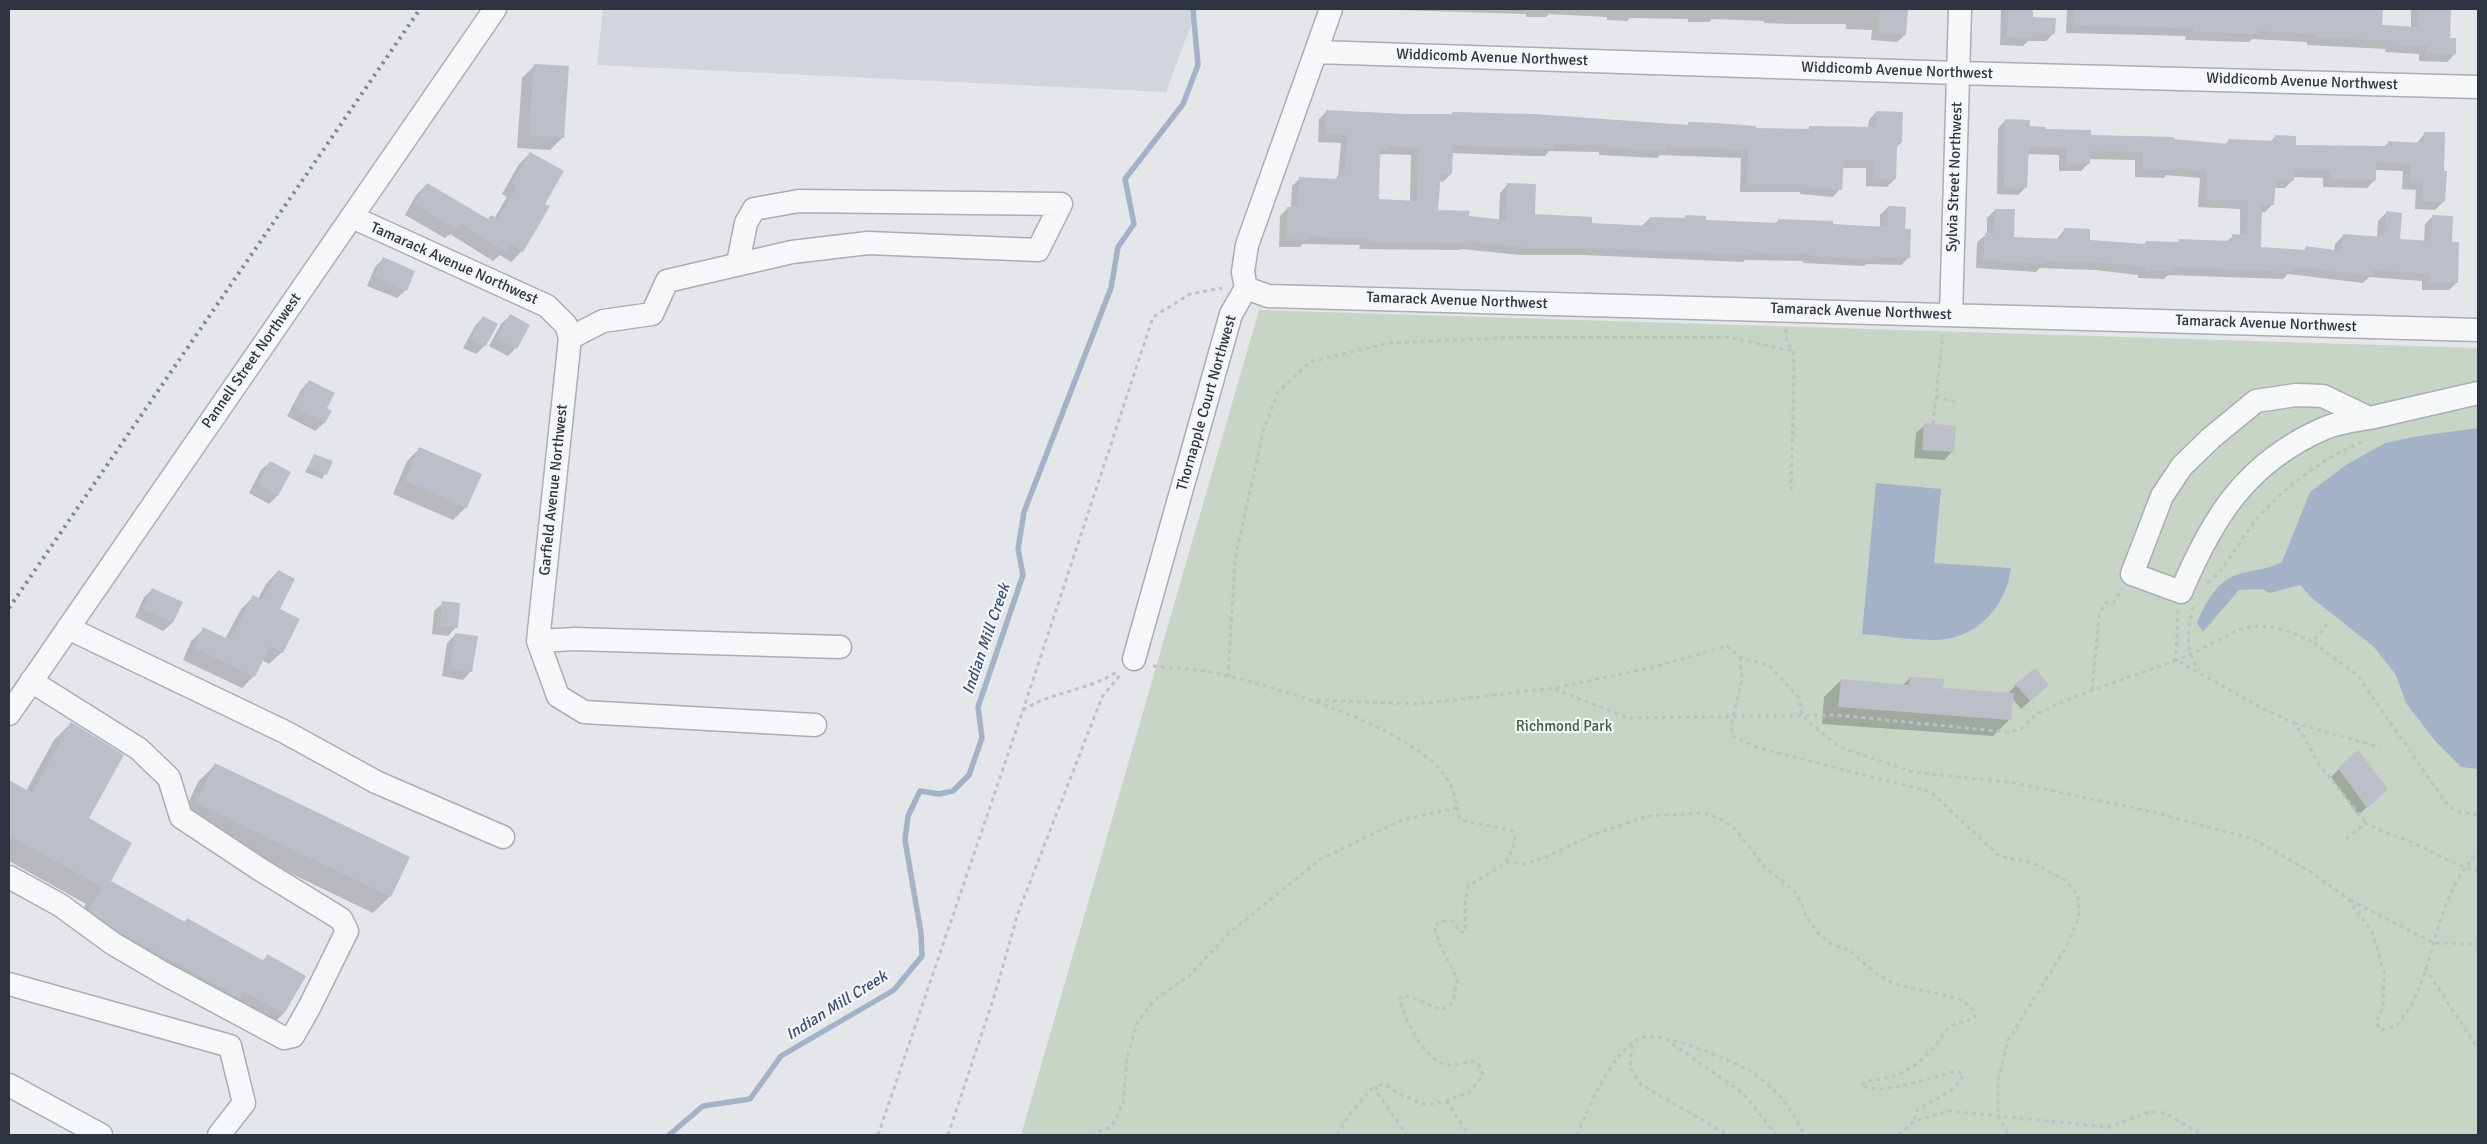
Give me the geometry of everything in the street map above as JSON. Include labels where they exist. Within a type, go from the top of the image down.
[{"type":"street","name":"Pannell Street Northwest","points":[[9,714],[495,9]]},
{"type":"street","points":[[1246,288],[1243,272],[1247,245],[1331,9]]},
{"type":"street","name":"Sylvia Street Northwest","points":[[1948,314],[1960,9]]},
{"type":"street","name":"Widdicomb Avenue Northwest","points":[[1316,52],[1958,73],[2478,87]]},
{"type":"street","points":[[570,338],[603,320],[652,314],[667,281],[792,252],[868,243],[1038,250],[1061,204],[799,201],[781,204],[754,209],[746,223],[738,263]]},
{"type":"street","name":"Tamarack Avenue Northwest","points":[[352,217],[547,306],[566,325],[570,338]]},
{"type":"street","name":"Tamarack Avenue Northwest","points":[[1246,288],[1268,296],[2478,330]]},
{"type":"street","name":"Thornapple Court Northwest","points":[[1132,661],[1231,314],[1246,288]]},
{"type":"street","name":"Garfield Avenue Northwest","points":[[538,641],[570,338]]},
{"type":"street","points":[[2370,429],[2324,396],[2296,395],[2256,401],[2211,438],[2182,466],[2162,496],[2132,574],[2188,597],[2201,544],[2228,504],[2252,474],[2284,449],[2327,427],[2370,429],[2478,393]]},
{"type":"street","points":[[68,628],[268,724],[376,782],[503,837]]},
{"type":"street","points":[[816,725],[584,712],[558,696],[538,641],[575,639],[840,646]]},
{"type":"street","points":[[9,877],[60,905],[112,943],[163,973],[284,1038],[293,1036],[348,931],[334,914],[261,870],[181,817],[169,778],[139,749],[31,681]]},
{"type":"street","points":[[9,984],[230,1046],[244,1103],[219,1135]]},
{"type":"street","points":[[9,1085],[101,1135]]},
{"type":"path","points":[[878,1135],[1023,710],[1153,317],[1190,294],[1214,288],[1246,288]]},
{"type":"path","points":[[1788,310],[1786,335],[1793,351],[1791,494]]},
{"type":"path","points":[[1933,424],[1948,314]]},
{"type":"path","points":[[1228,677],[1235,559],[1264,428],[1278,392],[1310,362],[1388,343],[1521,337],[1727,337],[1793,351]]},
{"type":"path","points":[[1936,396],[1958,403]]},
{"type":"path","points":[[2206,586],[2221,572],[2257,518],[2286,490],[2370,429]]},
{"type":"path","points":[[2092,690],[2099,617],[2105,603],[2114,602],[2132,574]]},
{"type":"path","points":[[2188,597],[2190,656],[2200,672]]},
{"type":"path","points":[[2176,660],[2188,597]]},
{"type":"path","points":[[2313,642],[2327,624]]},
{"type":"path","points":[[1554,688],[1628,718],[1733,718],[1836,715],[2007,732],[2021,729],[2036,714],[2092,690],[2190,656],[2249,626],[2272,627],[2292,632],[2313,642],[2358,676],[2446,803],[2456,811],[2478,815]]},
{"type":"path","points":[[1309,700],[1418,704],[1554,688],[1650,668],[1727,646],[1740,656],[1770,666],[1799,698],[1802,716],[1839,747],[1913,772],[2015,783],[2153,812],[2253,839],[2311,872],[2348,899],[2434,943],[2478,944]]},
{"type":"path","points":[[1740,656],[1742,679],[1731,726],[1734,737],[1760,748],[1931,792],[1999,856],[2032,864],[2065,880],[2078,895],[2079,916],[2066,946],[2008,1040],[1998,1080],[1998,1115],[2008,1135]]},
{"type":"path","points":[[2176,660],[2262,708],[2294,723],[2380,747]]},
{"type":"path","points":[[1023,710],[1046,697],[1088,685],[1113,674],[1132,661],[1208,672],[1254,682],[1309,700],[1391,734],[1428,756],[1449,781],[1460,820],[1511,830],[1515,835],[1514,849],[1506,862],[1468,886],[1465,903],[1465,932],[1460,932],[1453,921],[1441,921],[1434,926],[1442,948],[1453,968],[1457,982],[1453,1002],[1442,1010],[1409,996],[1399,998],[1404,1017],[1430,1056],[1443,1064],[1473,1061],[1479,1065],[1483,1075],[1470,1092],[1446,1102],[1427,1105],[1404,1096],[1385,1085],[1375,1086],[1352,1111],[1337,1135]]},
{"type":"path","points":[[948,1135],[995,994],[1018,913],[1072,772],[1102,696],[1132,661]]},
{"type":"path","points":[[2294,723],[2305,738],[2318,764],[2366,823],[2383,833],[2413,843],[2464,867],[2478,871]]},
{"type":"path","points":[[1091,1135],[1112,1126],[1123,1103],[1126,1058],[1138,1020],[1157,998],[1189,976],[1229,933],[1321,859],[1404,819],[1457,808]]},
{"type":"path","points":[[1506,862],[1524,864],[1544,858],[1592,835],[1648,816],[1704,813],[1721,819],[1735,829],[1766,868],[1795,892],[1802,903],[1805,914],[1818,933],[1830,944],[1849,950],[1875,972],[1894,984],[1960,999],[1972,1008],[1975,1018],[1957,1022],[1949,1028],[1930,1052],[1917,1063],[1894,1077],[1866,1081],[1862,1085],[1866,1089],[1880,1089],[1953,1072],[1963,1073],[1962,1080],[1958,1086],[1917,1110],[1914,1121]]},
{"type":"path","points":[[2346,839],[2366,823]]},
{"type":"path","points":[[2348,899],[2372,932],[2384,972],[2383,1006],[2376,1023],[2382,1030],[2397,1026],[2414,1001],[2452,887],[2464,867],[2478,853]]},
{"type":"path","points":[[2425,968],[2478,1049]]},
{"type":"path","points":[[1577,1135],[1592,1099],[1623,1050],[1642,1037],[1664,1038],[1696,1048],[1750,1070],[1779,1095],[1804,1135]]},
{"type":"path","points":[[1664,1038],[1744,1094],[1776,1135]]},
{"type":"path","points":[[1632,1044],[1630,1068],[1641,1085],[1729,1135]]},
{"type":"path","points":[[1375,1086],[1378,1094],[1407,1135]]},
{"type":"path","points":[[1446,1102],[1469,1135]]},
{"type":"path","points":[[1899,1135],[1914,1121],[1949,1111],[2108,1127],[2149,1112],[2165,1113],[2203,1135]]},
{"type":"shaded area","points":[[603,9],[1197,9],[1166,92],[597,65]]},
{"type":"green space","name":"Richmond Park","points":[[1259,310],[2478,348],[2478,1135],[1021,1135]]},
{"type":"water","points":[[2478,428],[2478,769],[2461,767],[2436,742],[2406,703],[2396,675],[2374,647],[2312,598],[2300,585],[2270,593],[2262,589],[2239,590],[2203,632],[2197,623],[2207,602],[2222,583],[2236,575],[2270,567],[2282,562],[2310,492],[2346,465],[2385,443]]},
{"type":"water","points":[[1876,483],[1941,489],[1934,563],[2011,568],[2003,596],[1996,608],[1976,628],[1949,639],[1934,640],[1862,634]]},
{"type":"building","points":[[1880,9],[1908,9],[1906,35],[1878,33]]},
{"type":"building","points":[[2074,9],[2383,9],[2382,25],[2418,27],[2419,9],[2451,9],[2450,38],[2456,38],[2456,54],[2426,53],[2427,46],[2393,45],[2393,41],[2314,37],[2315,34],[2258,31],[2258,34],[2193,32],[2193,28],[2074,25]]},
{"type":"building","points":[[2008,10],[2033,11],[2033,17],[2056,18],[2055,34],[2032,33],[2032,38],[2007,37]]},
{"type":"building","points":[[534,64],[569,66],[564,138],[529,135]]},
{"type":"building","points":[[1326,110],[1406,114],[1452,114],[1452,112],[1533,114],[1688,125],[1688,122],[1756,126],[1756,128],[1809,129],[1809,126],[1875,127],[1876,111],[1903,112],[1902,143],[1897,143],[1896,179],[1873,179],[1873,161],[1844,160],[1842,190],[1807,187],[1807,185],[1747,185],[1748,150],[1666,147],[1666,151],[1606,148],[1607,145],[1554,144],[1554,149],[1453,145],[1452,174],[1441,174],[1438,210],[1470,211],[1469,216],[1506,220],[1507,183],[1536,184],[1535,214],[1592,217],[1592,223],[1649,226],[1650,217],[1685,218],[1685,215],[1706,216],[1706,220],[1778,223],[1778,219],[1833,221],[1833,224],[1887,227],[1888,206],[1906,207],[1905,229],[1911,229],[1910,258],[1873,257],[1873,259],[1810,256],[1810,254],[1752,253],[1752,255],[1591,248],[1529,248],[1469,241],[1469,243],[1367,242],[1367,238],[1309,237],[1309,240],[1286,239],[1287,207],[1298,207],[1299,177],[1337,179],[1337,176],[1344,176],[1348,135],[1326,134]],"holes":[[[1389,146],[1418,148],[1417,201],[1379,199],[1380,149],[1389,149]]]},
{"type":"building","points":[[2005,119],[2030,120],[2030,126],[2046,127],[2045,129],[2091,130],[2091,135],[2174,137],[2174,139],[2228,144],[2229,139],[2275,141],[2275,135],[2296,136],[2296,145],[2388,146],[2388,141],[2424,143],[2424,132],[2445,132],[2444,171],[2447,171],[2445,202],[2422,201],[2423,183],[2410,182],[2411,163],[2376,162],[2376,180],[2330,179],[2331,170],[2295,169],[2294,181],[2276,180],[2274,205],[2262,204],[2261,247],[2306,250],[2306,246],[2341,251],[2343,234],[2384,237],[2386,211],[2402,213],[2400,239],[2431,241],[2432,215],[2453,216],[2452,242],[2459,242],[2458,283],[2429,282],[2430,274],[2373,270],[2372,276],[2292,266],[2292,272],[2174,267],[2173,271],[2145,271],[2145,267],[2104,263],[2046,261],[2046,264],[1983,260],[1985,233],[1994,233],[1995,209],[2015,209],[2014,237],[2063,239],[2064,228],[2090,229],[2090,240],[2146,244],[2146,241],[2179,242],[2179,239],[2232,241],[2232,234],[2247,235],[2248,201],[2206,200],[2207,171],[2174,168],[2174,170],[2143,170],[2143,152],[2091,151],[2090,164],[2066,163],[2067,148],[2029,146],[2027,188],[2004,187]]},
{"type":"building","points":[[530,152],[564,171],[545,204],[550,206],[523,252],[510,244],[505,251],[460,223],[456,229],[414,204],[427,183],[488,219],[491,215],[498,219],[517,186],[512,183]]},
{"type":"building","points":[[383,257],[415,271],[407,291],[374,277]]},
{"type":"building","points":[[510,314],[530,325],[517,349],[497,338]]},
{"type":"building","points":[[483,316],[498,324],[485,347],[471,339]]},
{"type":"building","points":[[309,380],[335,393],[327,408],[332,411],[325,423],[294,407]]},
{"type":"building","points":[[1924,423],[1956,426],[1954,452],[1922,450]]},
{"type":"building","points":[[419,447],[482,474],[467,508],[405,481]]},
{"type":"building","points":[[314,454],[333,461],[327,475],[308,468]]},
{"type":"building","points":[[270,461],[291,472],[278,496],[257,484]]},
{"type":"building","points":[[278,570],[295,579],[280,609],[300,619],[283,653],[270,646],[255,677],[194,648],[203,627],[230,640],[253,595],[262,600]]},
{"type":"building","points":[[152,588],[183,602],[173,623],[143,609]]},
{"type":"building","points":[[442,601],[460,603],[458,628],[440,626]]},
{"type":"building","points":[[455,633],[478,636],[472,672],[450,668]]},
{"type":"building","points":[[2035,668],[2049,685],[2030,701],[2015,684]]},
{"type":"building","points":[[1910,677],[1945,679],[1943,688],[2014,693],[2011,720],[1838,707],[1841,679],[1909,685]]},
{"type":"building","points":[[71,722],[124,755],[89,818],[132,843],[111,881],[185,922],[187,918],[264,961],[267,954],[306,976],[284,1014],[243,991],[240,998],[119,932],[89,910],[102,887],[9,835],[9,780],[32,793]]},
{"type":"building","points":[[2358,750],[2388,789],[2367,808],[2338,768]]},
{"type":"building","points":[[215,763],[410,857],[391,897],[196,803]]},
{"type":"waterway","name":"Indian Mill Creek","points":[[669,1135],[703,1106],[750,1099],[781,1056],[894,990],[922,956],[921,933],[905,840],[908,816],[920,791],[939,794],[953,791],[969,775],[982,738],[978,707],[1023,575],[1018,549],[1024,512],[1111,288],[1118,247],[1134,224],[1125,179],[1183,104],[1198,65],[1193,9]]},
{"type":"railway","points":[[9,608],[420,9]]}]
